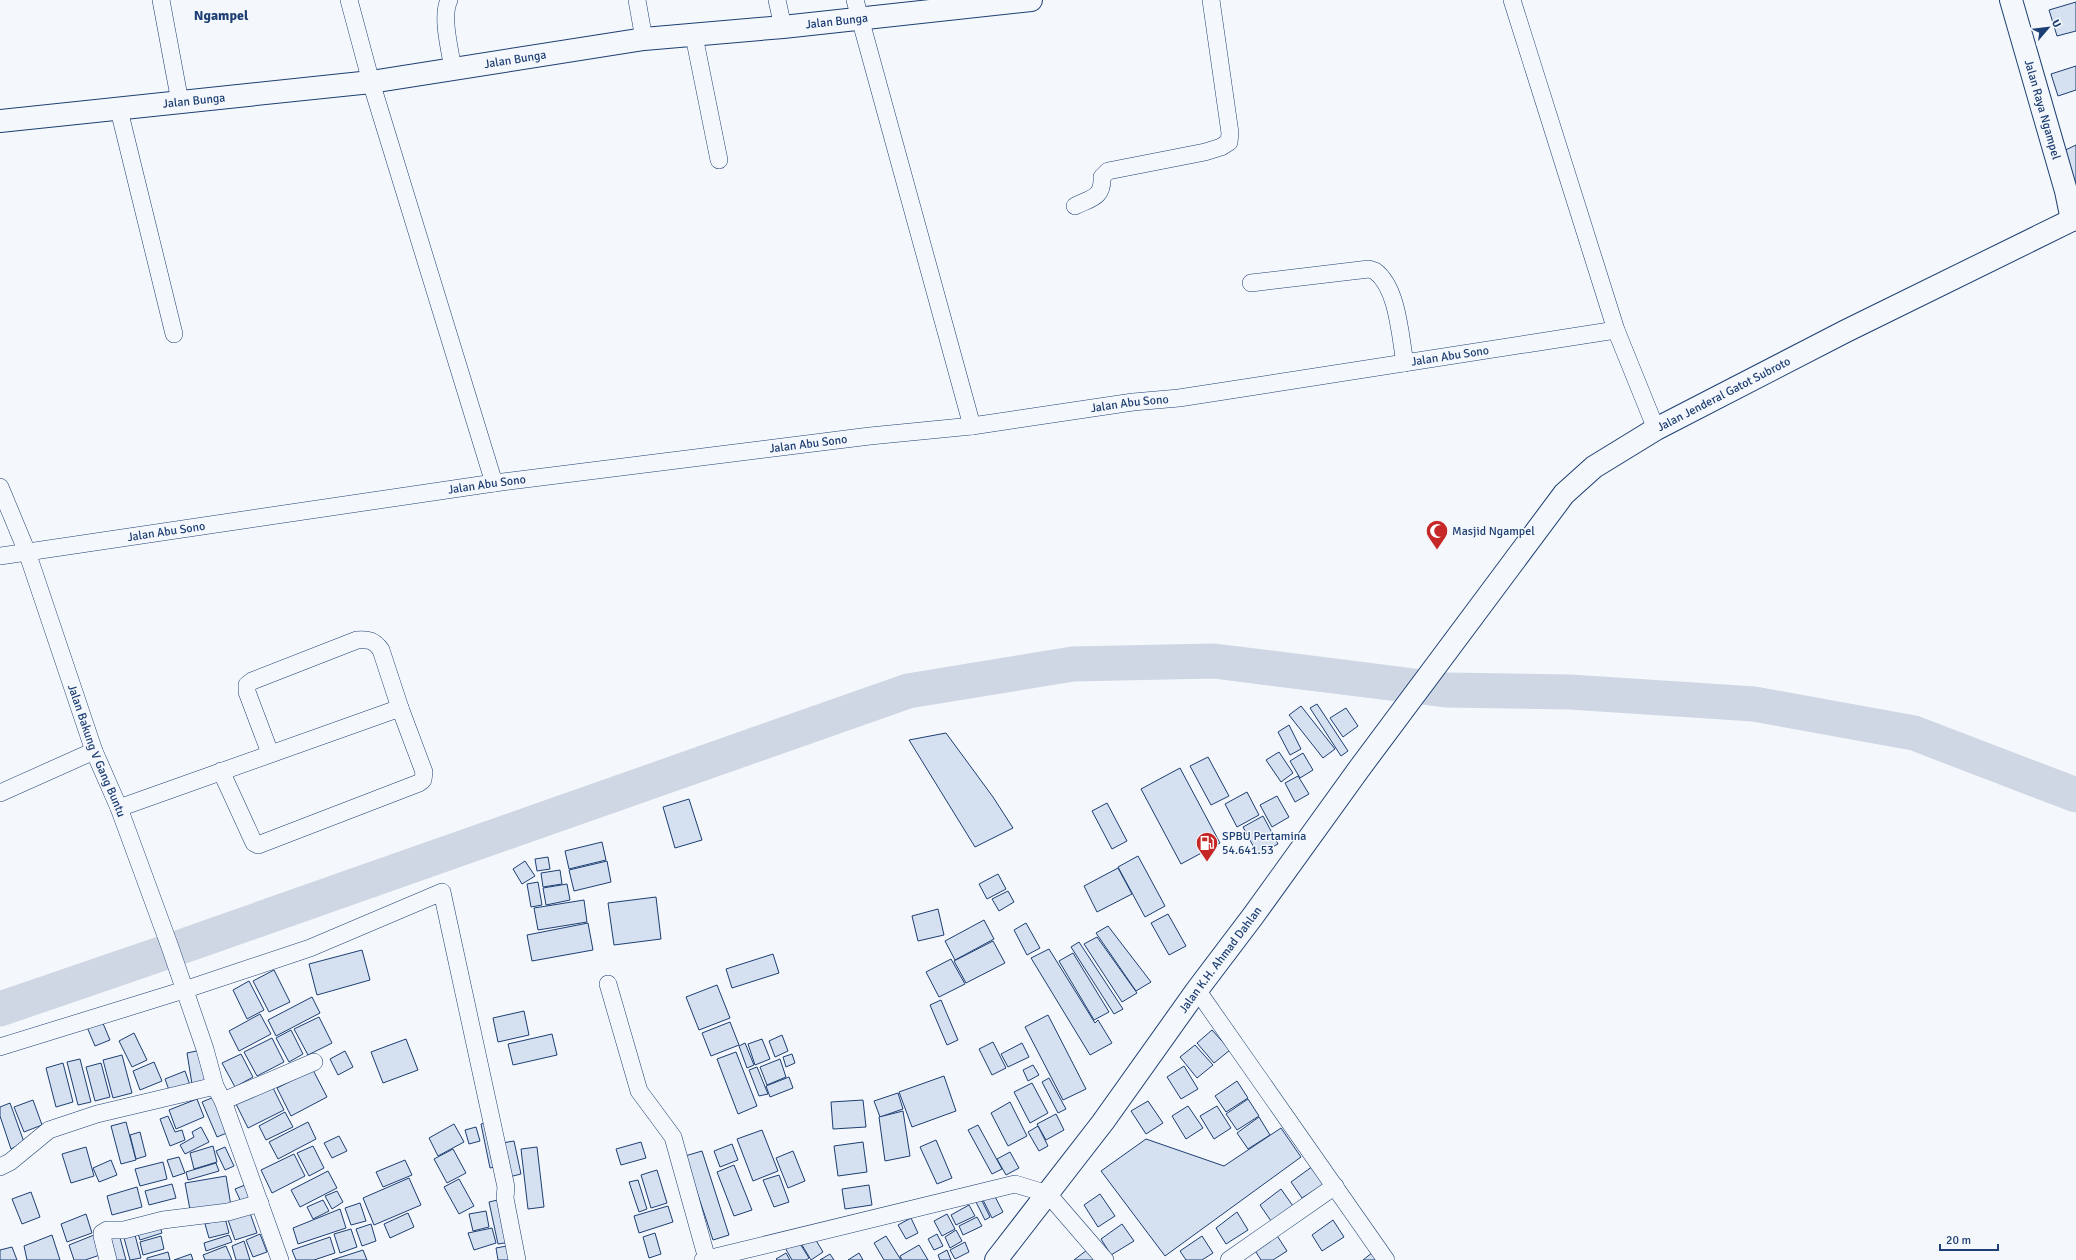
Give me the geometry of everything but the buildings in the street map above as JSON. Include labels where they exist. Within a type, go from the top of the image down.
[{"type":"main road","name":"Jalan Bunga","points":[[0,121],[119,110],[180,102],[371,82],[644,39],[694,36],[783,27],[858,9],[1031,0]]},
{"type":"main road","name":"Jalan Raya Ngampel","points":[[2011,0],[2074,219]]},
{"type":"main road","name":"Jalan Jenderal Gatot Subroto","points":[[1442,658],[1564,494],[1594,466],[1656,429],[1846,331],[2074,219]]},
{"type":"main road","name":"Jalan K.H. Ahmad Dahlan","points":[[996,1260],[1048,1194],[1118,1100],[1196,990],[1249,922],[1442,658]]},
{"type":"street","points":[[161,0],[180,102]]},
{"type":"street","points":[[349,0],[371,82],[494,483]]},
{"type":"street","points":[[449,0],[446,7],[446,18],[453,69]]},
{"type":"street","points":[[637,0],[644,39]]},
{"type":"street","points":[[777,0],[783,27]]},
{"type":"street","points":[[1075,206],[1099,194],[1103,187],[1102,177],[1108,171],[1205,152],[1221,147],[1228,142],[1230,133],[1211,0]]},
{"type":"street","points":[[1512,0],[1616,330],[1656,429]]},
{"type":"street","points":[[858,9],[972,426]]},
{"type":"street","points":[[694,36],[719,160]]},
{"type":"street","points":[[119,110],[174,334]]},
{"type":"street","points":[[1251,283],[1369,269],[1375,270],[1381,275],[1388,285],[1393,299],[1405,363]]},
{"type":"street","name":"Jalan Abu Sono","points":[[0,556],[494,483],[870,436],[972,426],[1133,402],[1179,398],[1616,330]]},
{"type":"street","name":"Jalan Bakung V Gang Buntu","points":[[0,487],[27,552],[94,751],[119,808],[170,947],[205,1049],[215,1086],[223,1101],[280,1260]]},
{"type":"street","points":[[221,771],[254,843],[258,845],[263,845],[423,780],[424,772],[380,650],[376,643],[368,639],[357,640],[252,681],[247,685],[247,692],[270,754]]},
{"type":"street","points":[[119,808],[400,708]]},
{"type":"street","points":[[0,793],[94,751]]},
{"type":"street","points":[[0,1046],[182,984],[310,948],[442,892],[506,1187],[505,1198],[517,1260]]},
{"type":"street","points":[[608,984],[639,1091],[673,1137],[705,1260],[1015,1184],[1048,1194],[1105,1260]]},
{"type":"street","points":[[1196,990],[1386,1260]]},
{"type":"street","points":[[223,1101],[314,1062]]},
{"type":"street","points":[[0,1167],[10,1162],[49,1130],[97,1114],[215,1086]]},
{"type":"street","points":[[1229,1260],[1334,1186]]},
{"type":"street","points":[[108,1260],[102,1236],[102,1233],[105,1231],[124,1230],[163,1220],[228,1212],[260,1204]]},
{"type":"waterway","points":[[0,1009],[908,691],[1073,664],[1214,661],[1446,690],[1570,692],[1754,704],[1914,733],[2076,795]]},
{"type":"place","name":"Masjid Ngampel","points":[[1437,550]]},
{"type":"place","name":"SPBU Pertamina 54.641.53","points":[[1207,862]]},
{"type":"district","name":"Ngampel","points":[[221,15]]}]
